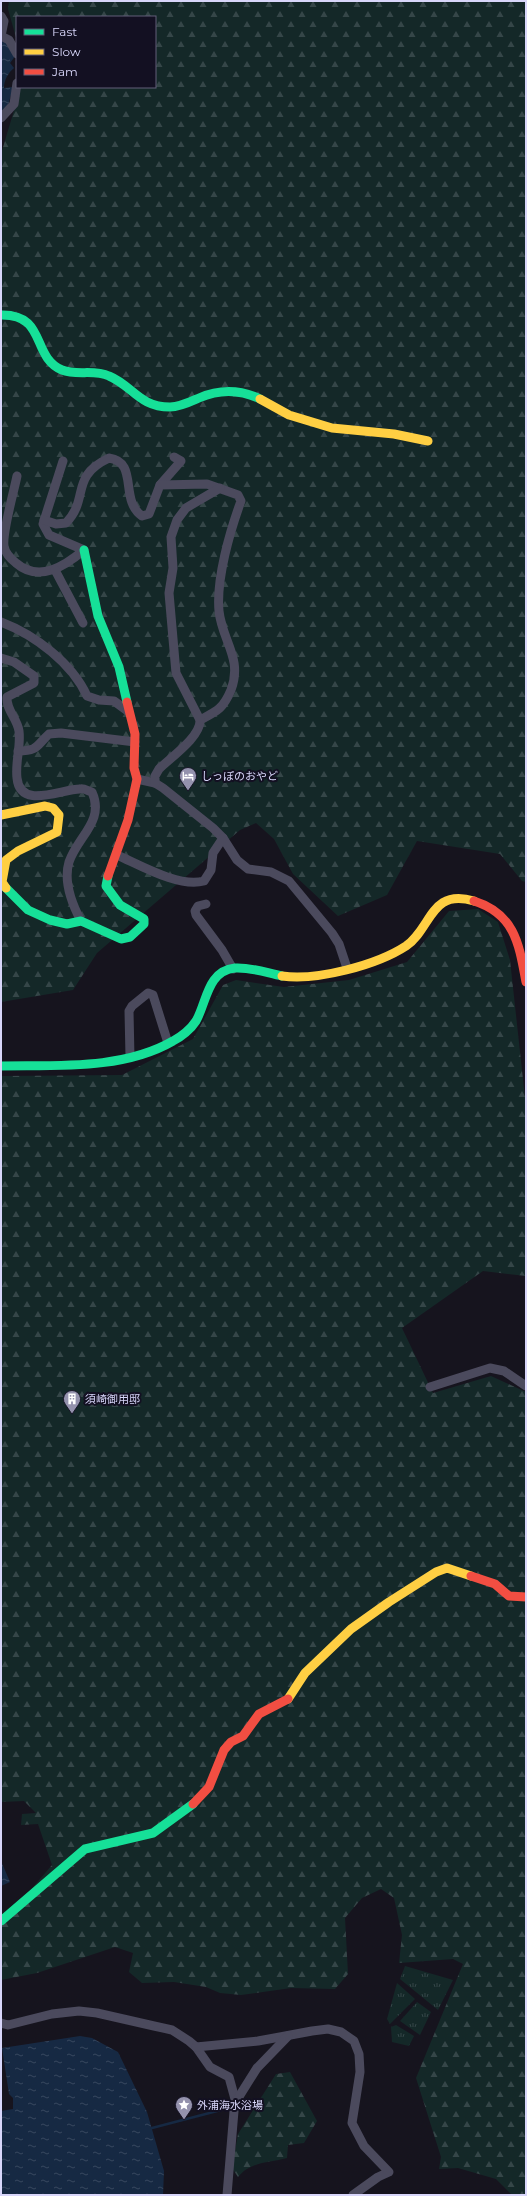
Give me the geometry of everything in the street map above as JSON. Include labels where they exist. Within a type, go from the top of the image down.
[{"type":"street","points":[[1,16],[4,21],[1,36],[9,40],[16,52]]},
{"type":"street","points":[[1,118],[14,104],[16,88]]},
{"type":"street","points":[[1,315],[18,315],[25,318],[46,355],[58,368],[68,372],[94,371],[107,375],[140,399],[159,407],[176,408],[214,392],[234,391],[260,399],[289,415],[334,429],[355,433],[382,432],[428,441]]},
{"type":"street","points":[[44,520],[56,524],[66,523],[76,511],[85,476],[94,467],[109,458],[121,461],[127,470],[128,494],[136,512],[142,516],[149,514],[160,485],[181,461],[174,457]]},
{"type":"street","points":[[63,461],[44,520],[45,530],[50,535],[84,550]]},
{"type":"street","points":[[17,476],[4,546],[9,558],[21,568],[41,573],[55,570],[84,550]]},
{"type":"street","points":[[160,485],[207,484],[238,494],[241,501],[226,549],[220,585],[219,611],[236,668],[235,678],[221,709],[200,720]]},
{"type":"street","points":[[155,783],[154,776],[159,769],[194,736],[200,727],[200,720],[176,673],[169,593],[173,568],[171,537],[177,520],[186,508],[220,488]]},
{"type":"street","points":[[1,815],[45,806],[53,808],[59,814],[57,832],[10,856],[6,860],[2,882],[28,910],[50,920],[67,924],[81,921],[121,939],[130,937],[144,924],[144,919],[120,905],[106,886],[108,876],[117,855],[128,820],[137,778],[134,768],[135,742],[132,721],[119,668],[98,616],[84,550]]},
{"type":"street","points":[[55,570],[83,623]]},
{"type":"street","points":[[1,622],[18,628],[66,666],[80,681],[87,696],[99,700],[114,701],[129,712]]},
{"type":"street","points":[[1,658],[14,662],[34,676],[34,684],[6,697],[6,705],[16,720],[19,732],[18,786],[23,792],[34,796],[54,794],[80,788],[92,792],[96,802],[96,810],[89,829],[76,848],[69,862],[69,892],[73,906],[81,921]]},
{"type":"street","points":[[18,751],[32,751],[37,748],[49,734],[61,733],[135,742]]},
{"type":"street","points":[[137,778],[155,783],[163,788],[223,838],[237,860],[248,869],[271,872],[289,881],[332,933],[339,944],[347,968]]},
{"type":"street","points":[[117,855],[159,874],[189,883],[197,883],[204,880],[211,870],[213,853],[223,838]]},
{"type":"street","points":[[1,1066],[109,1061],[157,1050],[182,1036],[193,1026],[214,980],[219,974],[233,969],[250,968],[289,977],[302,977],[372,962],[397,951],[412,941],[426,918],[443,901],[457,898],[472,900],[500,913],[516,934],[526,982]]},
{"type":"street","points":[[206,904],[198,906],[195,911],[196,915],[222,950],[233,969]]},
{"type":"street","points":[[130,1057],[129,1011],[132,1006],[148,993],[153,995],[168,1043]]},
{"type":"street","points":[[430,1387],[490,1368],[504,1371],[526,1386]]},
{"type":"street","points":[[1,1921],[85,1849],[117,1840],[153,1833],[192,1805],[209,1787],[224,1750],[231,1742],[243,1736],[249,1730],[259,1714],[287,1700],[305,1673],[351,1629],[388,1602],[436,1572],[448,1568],[495,1584],[509,1596],[526,1597]]},
{"type":"street","points":[[1,2024],[8,2025],[66,2012],[97,2013],[172,2030],[196,2047],[210,2067],[229,2077],[235,2103],[227,2195]]},
{"type":"street","points":[[196,2047],[288,2036],[328,2029],[341,2032],[354,2041],[359,2054],[360,2072],[352,2123],[364,2146],[389,2172],[378,2177],[353,2195]]},
{"type":"street","points":[[235,2103],[256,2068],[288,2036]]},
{"type":"green space","points":[[9,1],[526,1],[526,882],[522,881],[500,854],[417,841],[387,895],[338,916],[293,874],[274,839],[256,823],[240,830],[97,953],[73,990],[1,1002],[1,154],[21,88],[156,88],[156,16],[16,16],[16,37],[8,9]]},
{"type":"green space","points":[[478,909],[498,922],[510,960],[526,1107],[526,1276],[483,1271],[402,1328],[433,1393],[491,1376],[526,1392],[526,2195],[512,2195],[496,2179],[458,2168],[439,2169],[441,2157],[416,2078],[463,1964],[453,1959],[399,1963],[402,1935],[394,1898],[381,1889],[362,1898],[345,1918],[348,1974],[335,1989],[291,1988],[241,1995],[220,1993],[206,1987],[174,1982],[142,1983],[129,1972],[133,1953],[115,1947],[37,1973],[1,1980],[1,1920],[9,1915],[52,1865],[38,1824],[21,1825],[22,1814],[36,1813],[24,1801],[1,1802],[1,1076],[122,1075],[193,1039],[223,985],[236,980],[284,987],[349,980],[407,962],[449,911]]},
{"type":"green space","points":[[405,1966],[453,1980],[438,2010],[400,1979]]},
{"type":"green space","points":[[397,1983],[415,1999],[390,2024],[387,2019]]},
{"type":"green space","points":[[417,2002],[431,2012],[420,2035],[400,2021]]},
{"type":"green space","points":[[396,2025],[414,2036],[409,2046],[392,2042],[391,2027]]},
{"type":"green space","points":[[290,2072],[317,2121],[304,2143],[288,2145],[287,2158],[254,2165],[238,2177],[232,2168],[238,2134],[276,2074]]},
{"type":"water","points":[[1,37],[16,55],[10,63],[14,68],[7,77],[4,88],[13,87],[8,106],[1,113]]},
{"type":"water","points":[[1,1861],[10,1882],[1,1886]]},
{"type":"water","points":[[80,2036],[92,2038],[118,2052],[147,2112],[164,2171],[163,2195],[1,2195],[1,2111],[13,2109],[13,2098],[9,2094],[2,2048]]},
{"type":"waterway","points":[[152,2128],[221,2110]]},
{"type":"traffic: fast","points":[[1,315],[16,317],[26,321],[37,337],[46,356],[52,364],[62,370],[68,372],[97,373],[109,376],[151,404],[174,407],[207,395],[230,391],[245,393],[260,399]]},
{"type":"traffic: fast","points":[[84,550],[98,616],[119,667],[127,702]]},
{"type":"traffic: fast","points":[[6,888],[28,910],[50,920],[67,924],[81,921],[121,939],[130,937],[144,924],[144,919],[120,905],[106,886],[108,876]]},
{"type":"traffic: fast","points":[[1,1066],[89,1064],[133,1057],[154,1050],[173,1041],[189,1030],[200,1013],[213,981],[226,970],[247,968],[282,976]]},
{"type":"traffic: fast","points":[[1,1921],[85,1849],[153,1833],[193,1804]]},
{"type":"traffic: slow","points":[[260,399],[289,415],[332,428],[394,434],[428,441]]},
{"type":"traffic: slow","points":[[1,815],[45,806],[53,808],[59,815],[57,832],[18,851],[6,860],[2,882],[6,888]]},
{"type":"traffic: slow","points":[[282,976],[296,977],[329,974],[379,959],[406,946],[415,938],[433,912],[448,900],[460,898],[474,901]]},
{"type":"traffic: slow","points":[[288,1699],[305,1673],[351,1629],[389,1602],[436,1572],[447,1568],[471,1576]]},
{"type":"traffic: jam","points":[[108,876],[128,820],[137,779],[134,768],[135,734],[127,702]]},
{"type":"traffic: jam","points":[[474,901],[488,907],[507,922],[513,932],[521,955],[526,982]]},
{"type":"traffic: jam","points":[[471,1576],[495,1584],[509,1596],[526,1597]]},
{"type":"traffic: jam","points":[[193,1804],[209,1787],[224,1750],[231,1742],[243,1736],[259,1714],[288,1699]]},
{"type":"place","name":"しっぽのおやど","points":[[188,791]]},
{"type":"place","name":"須崎御用邸","points":[[72,1414]]},
{"type":"place","name":"外浦海水浴場","points":[[184,2120]]}]
